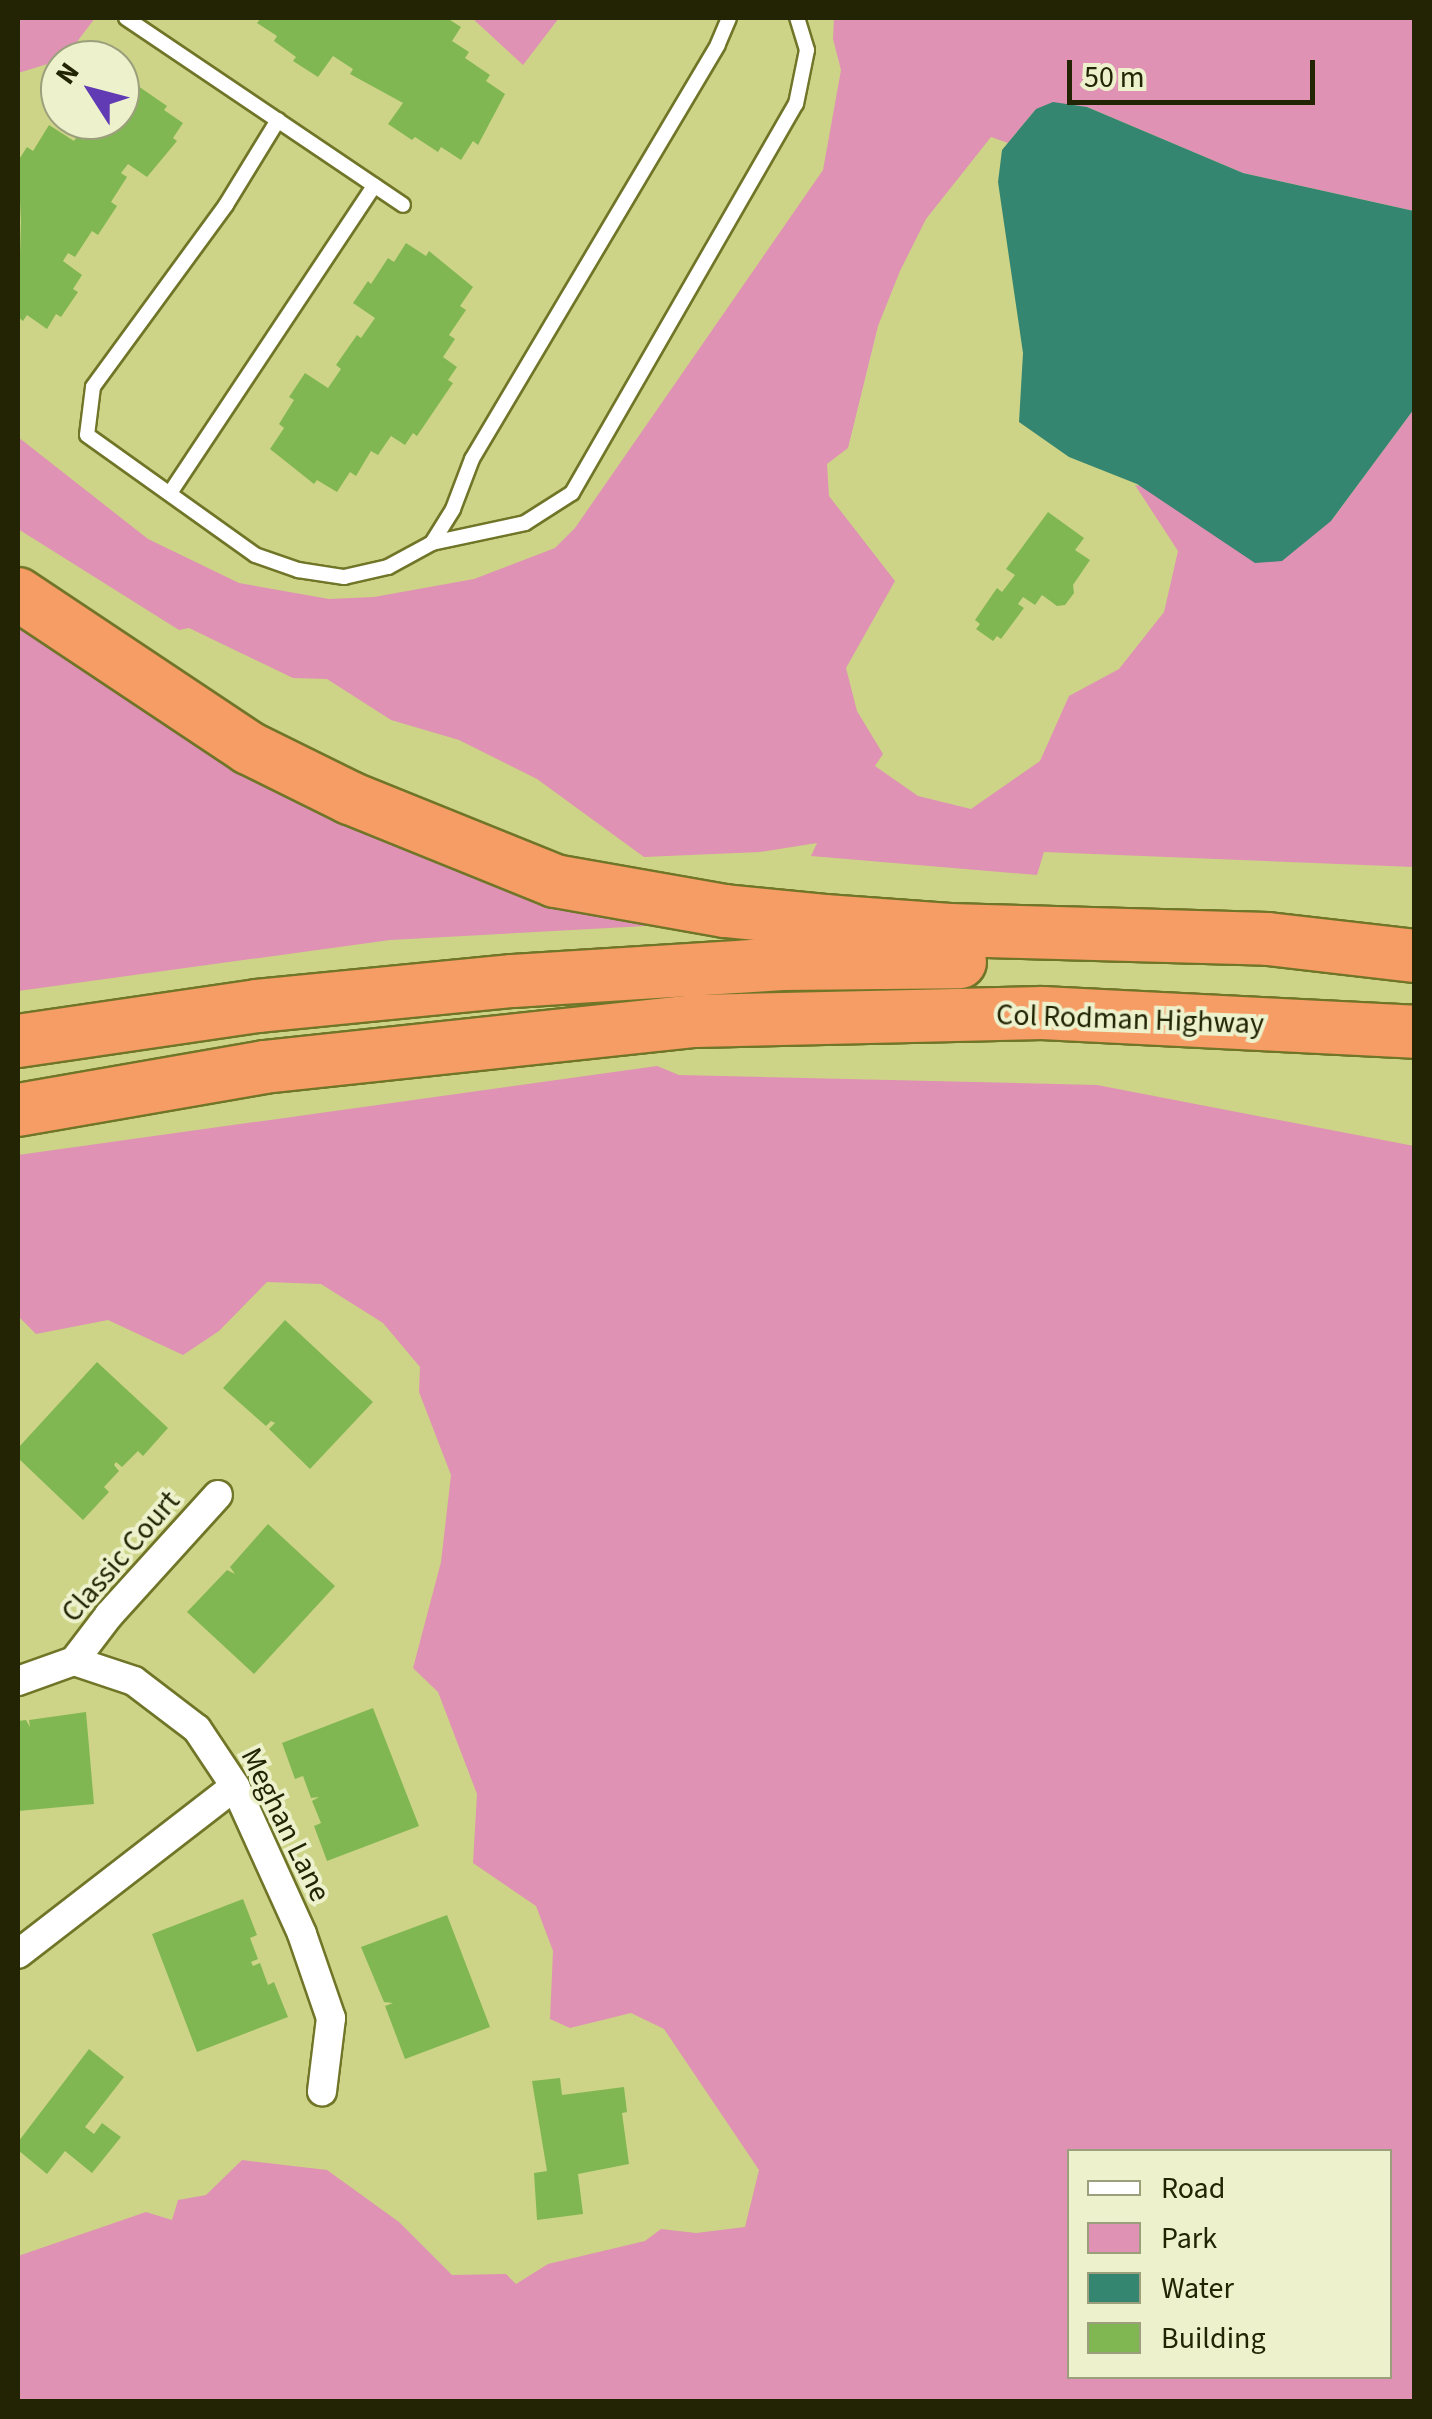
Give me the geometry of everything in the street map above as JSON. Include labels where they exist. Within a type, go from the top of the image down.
[{"type":"highway","points":[[18,594],[249,748],[350,798],[555,881],[725,911],[825,921],[950,930],[1268,939],[1411,956]]},
{"type":"highway","points":[[18,1041],[257,1006],[628,972],[782,964],[1411,956]]},
{"type":"highway","name":"Col Rodman Highway","points":[[25,1110],[264,1067],[635,1025],[1043,1013],[1414,1032]]},
{"type":"street","name":"Classic Court","points":[[74,1661],[109,1615],[218,1496]]},
{"type":"street","points":[[18,1681],[74,1661]]},
{"type":"street","name":"Meghan Lane","points":[[74,1661],[134,1680],[197,1729],[235,1786],[272,1860],[331,2018],[322,2091]]},
{"type":"street","points":[[18,1954],[235,1786]]},
{"type":"lane","points":[[126,18],[403,205]]},
{"type":"lane","points":[[432,544],[453,510],[472,458],[708,61],[729,18]]},
{"type":"lane","points":[[278,120],[226,204],[94,387],[87,435],[255,554],[298,570],[344,577],[388,567],[432,544],[525,523],[572,493],[796,104],[807,50],[797,18]]},
{"type":"lane","points":[[170,493],[374,186]]},
{"type":"green space","points":[[18,18],[95,18],[78,40],[40,40],[40,66],[18,73]]},
{"type":"green space","points":[[472,18],[559,18],[523,65]]},
{"type":"green space","points":[[834,18],[1414,18],[1414,211],[1243,173],[1087,107],[1036,109],[1008,143],[991,137],[926,219],[878,326],[848,448],[827,464],[829,496],[895,581],[846,668],[857,711],[883,754],[875,766],[918,796],[971,809],[1040,761],[1069,696],[1119,669],[1164,612],[1178,551],[1135,485],[1331,521],[1414,409],[1414,867],[1044,852],[1037,875],[811,856],[817,843],[760,852],[644,857],[537,779],[459,740],[391,720],[327,679],[293,678],[189,628],[179,630],[18,529],[18,437],[148,539],[239,583],[329,599],[374,597],[474,579],[555,548],[575,528],[823,170],[841,70],[833,39]]},
{"type":"green space","points":[[18,616],[664,925],[390,940],[18,991]]},
{"type":"green space","points":[[657,1066],[679,1075],[1097,1085],[1414,1146],[1414,2401],[18,2401],[18,2256],[146,2212],[172,2220],[178,2200],[206,2195],[242,2160],[327,2170],[399,2222],[452,2275],[506,2274],[516,2284],[548,2264],[645,2241],[661,2229],[696,2233],[745,2227],[759,2170],[664,2029],[631,2013],[570,2028],[550,2019],[553,1951],[536,1906],[473,1863],[477,1794],[438,1692],[413,1668],[441,1562],[451,1475],[419,1392],[420,1367],[383,1323],[321,1284],[267,1282],[219,1331],[183,1355],[108,1320],[36,1334],[18,1316],[18,1155]]},
{"type":"water","points":[[1053,102],[1087,107],[1243,173],[1414,211],[1414,409],[1331,521],[1282,561],[1255,563],[1137,484],[1069,457],[1019,422],[1023,353],[998,182],[1002,150],[1036,109]]},
{"type":"building","points":[[261,18],[447,18],[461,27],[452,41],[469,52],[465,58],[490,75],[486,81],[505,94],[478,145],[473,141],[461,160],[441,147],[438,152],[415,137],[412,140],[388,124],[403,103],[350,74],[353,69],[333,56],[318,77],[293,61],[296,57],[274,41],[277,36],[257,23]]},
{"type":"building","points":[[140,87],[183,123],[173,138],[177,141],[147,177],[128,164],[121,173],[127,177],[111,202],[117,206],[98,235],[92,231],[75,257],[68,253],[63,261],[82,275],[73,289],[78,292],[61,317],[56,314],[47,329],[27,315],[23,321],[18,317],[18,161],[27,147],[33,151],[40,140],[140,140]]},
{"type":"building","points":[[406,243],[426,256],[429,251],[473,287],[460,306],[466,310],[449,335],[455,339],[443,357],[457,367],[448,380],[453,383],[417,436],[413,433],[405,445],[391,436],[378,455],[371,451],[356,476],[350,472],[337,492],[317,480],[314,484],[270,449],[284,428],[279,424],[294,400],[289,397],[305,373],[328,388],[341,369],[336,365],[375,318],[353,303],[388,258],[394,262]]},
{"type":"building","points":[[1048,512],[1084,538],[1075,550],[1090,560],[1065,605],[1057,606],[1042,595],[1035,605],[1023,597],[1018,604],[1024,608],[1001,639],[997,636],[993,641],[976,629],[980,624],[975,620],[997,588],[1002,592],[1015,575],[1006,569]]},
{"type":"building","points":[[285,1320],[373,1402],[310,1469],[269,1429],[275,1423],[271,1421],[266,1426],[223,1388]]},
{"type":"building","points":[[97,1362],[168,1428],[143,1456],[138,1451],[122,1467],[116,1462],[119,1471],[104,1487],[109,1492],[83,1520],[18,1458],[18,1448]]},
{"type":"building","points":[[268,1524],[335,1586],[254,1674],[187,1612],[227,1570],[235,1574],[230,1567]]},
{"type":"building","points":[[373,1708],[419,1826],[327,1861],[314,1826],[321,1823],[312,1801],[319,1797],[311,1798],[303,1776],[295,1779],[282,1743]]},
{"type":"building","points":[[86,1712],[94,1804],[18,1811],[18,1721],[26,1720],[30,1727],[29,1720]]},
{"type":"building","points":[[243,1899],[257,1935],[250,1938],[258,1959],[251,1962],[253,1966],[260,1963],[268,1985],[274,1982],[288,2017],[197,2052],[152,1934]]},
{"type":"building","points":[[447,1915],[490,2027],[405,2059],[385,2006],[393,2003],[384,2002],[361,1947]]},
{"type":"building","points":[[89,2049],[124,2077],[85,2127],[94,2134],[102,2123],[121,2137],[92,2173],[65,2151],[47,2174],[18,2150],[18,2142]]},
{"type":"building","points":[[560,2078],[562,2095],[624,2087],[627,2112],[622,2113],[629,2164],[578,2174],[583,2214],[537,2220],[534,2173],[547,2171],[532,2081]]}]
